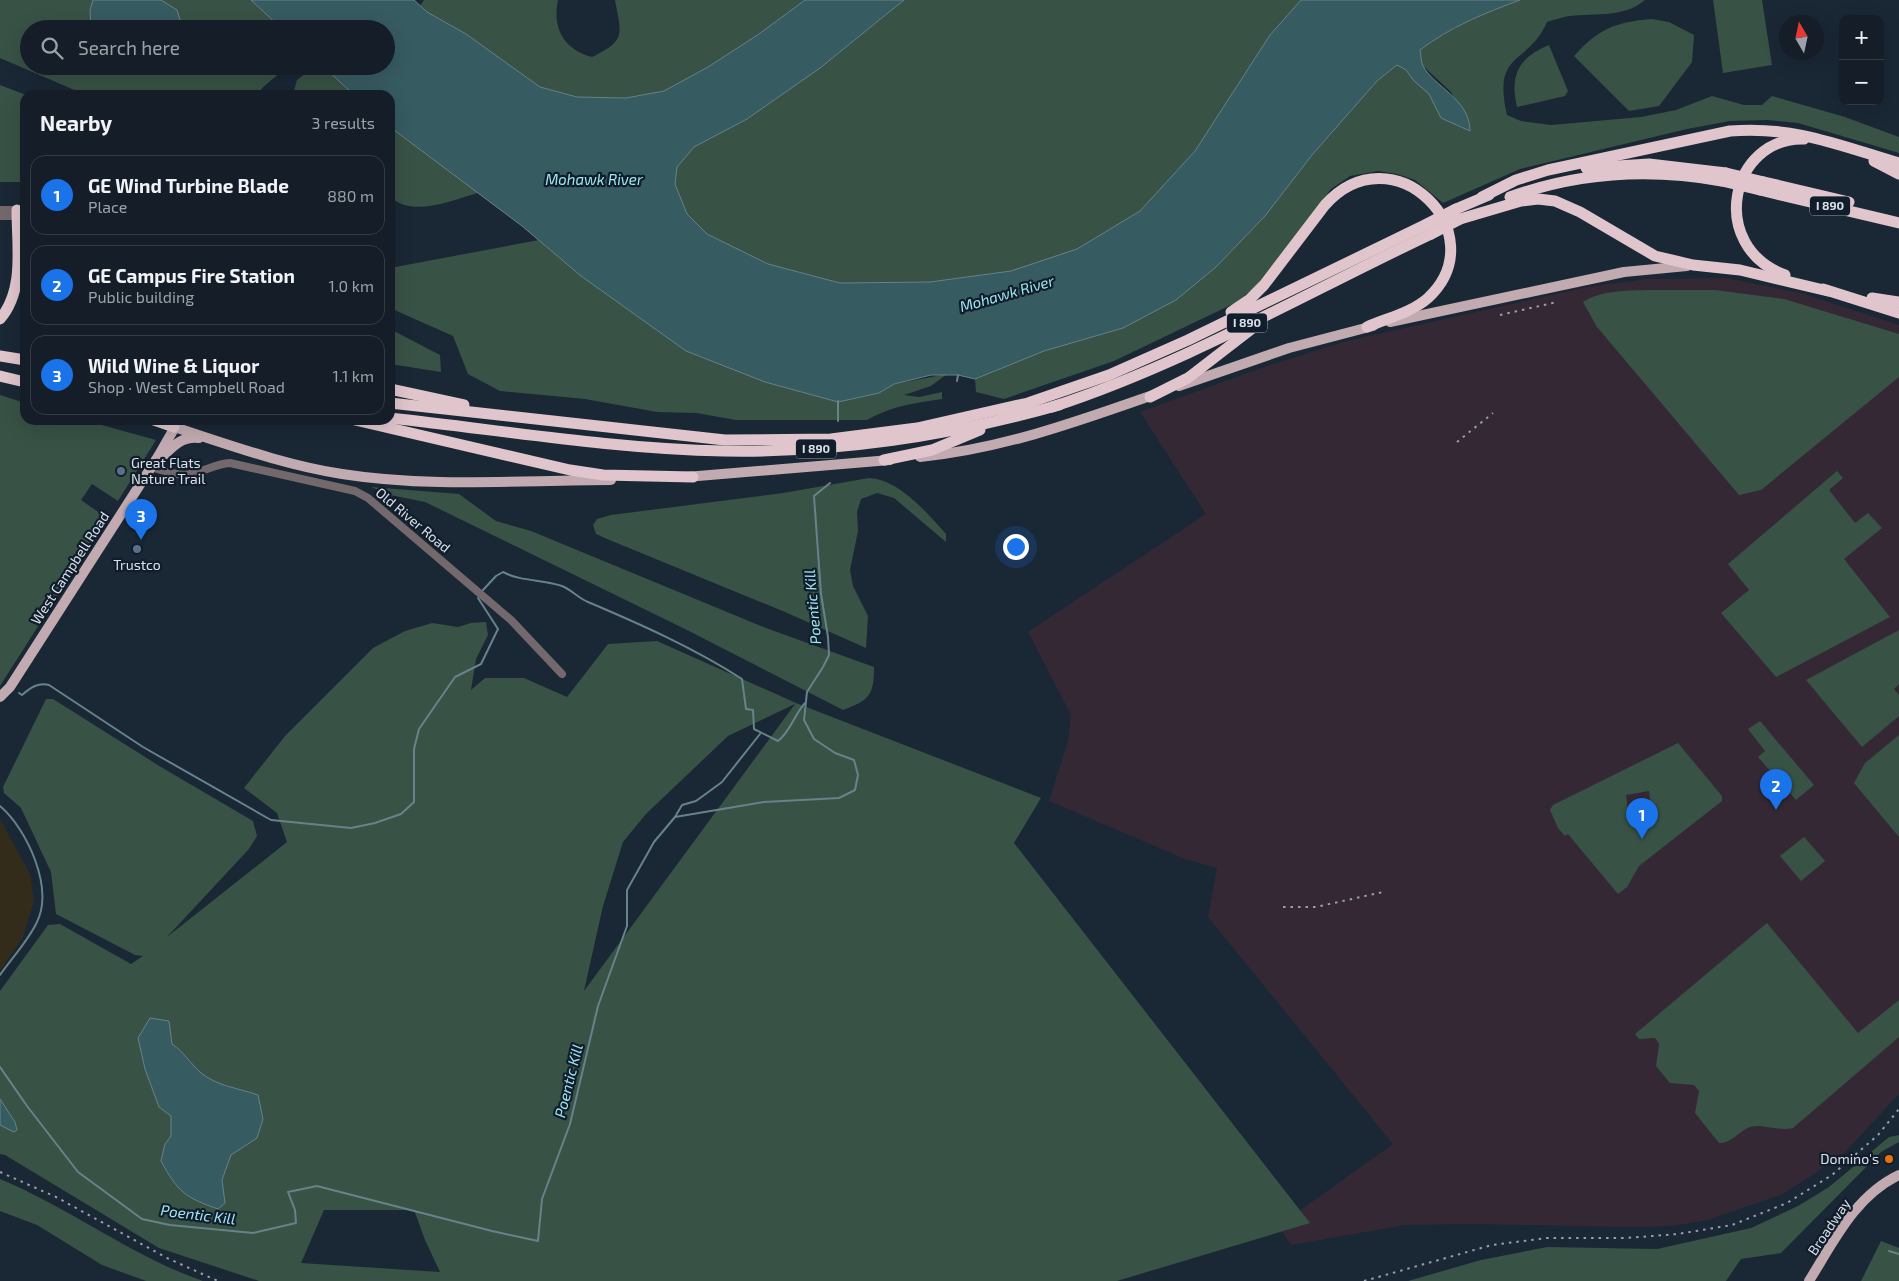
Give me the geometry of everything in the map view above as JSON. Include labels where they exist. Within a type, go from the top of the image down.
[{"type":"highway","points":[[1482,197],[1516,180],[1548,170],[1722,132],[1759,130],[1788,132],[1899,163]]},
{"type":"highway","points":[[1899,174],[1843,146],[1800,138],[1773,146],[1758,158],[1746,173],[1739,190],[1736,207],[1741,235],[1754,257],[1770,269],[1832,292],[1899,313]]},
{"type":"highway","name":"I 890","points":[[395,419],[636,446],[716,451],[832,448],[918,438],[984,424],[1059,404],[1167,362],[1333,281],[1458,214],[1482,197],[1538,178],[1611,165],[1668,165],[1899,215]]},
{"type":"highway","name":"I 890","points":[[1458,214],[1522,193],[1593,176],[1649,173],[1724,177]]},
{"type":"highway","points":[[1162,352],[1250,299],[1338,193],[1362,181],[1389,178],[1415,188],[1434,204],[1447,228],[1450,245],[1449,261],[1440,283],[1421,303],[1366,327]]},
{"type":"highway","name":"I 890","points":[[1762,186],[1899,223]]},
{"type":"highway","points":[[1458,214],[1521,200],[1555,201],[1572,207],[1655,256],[1693,265],[1740,270],[1832,292],[1899,302]]},
{"type":"highway","points":[[0,319],[13,300],[16,285],[20,227]]},
{"type":"highway","name":"I 890","points":[[395,404],[677,436],[742,441],[804,440],[860,436],[944,423],[1010,408],[1083,385],[1162,352],[1429,229]]},
{"type":"highway","points":[[1150,396],[1188,378],[1250,329],[1333,281]]},
{"type":"highway","points":[[0,356],[20,359]]},
{"type":"highway","points":[[0,371],[20,374]]},
{"type":"highway","points":[[0,376],[20,381]]},
{"type":"highway","points":[[395,390],[556,422]]},
{"type":"highway","points":[[884,460],[932,450],[983,429],[1059,404]]},
{"type":"highway","points":[[376,425],[570,470],[603,474],[693,477]]},
{"type":"main road","points":[[152,467],[172,447],[185,438],[195,437],[214,440],[295,465],[341,474],[389,480],[638,480],[693,477],[941,454],[1017,439],[1071,424],[1289,348],[1366,327],[1624,272],[1693,265]]},
{"type":"main road","name":"West Campbell Road","points":[[0,697],[10,687],[152,467],[174,425]]},
{"type":"main road","points":[[182,425],[214,440]]},
{"type":"main road","name":"Broadway","points":[[1809,1281],[1847,1220],[1867,1196],[1899,1175]]},
{"type":"street","points":[[0,210],[20,213]]},
{"type":"street","points":[[0,216],[20,213]]},
{"type":"street","name":"Old River Road","points":[[152,467],[179,475],[191,474],[216,464],[230,463],[355,491],[368,498],[511,620],[562,674]]},
{"type":"shaded area","points":[[0,0],[251,0],[272,20],[20,20],[20,67],[0,58]]},
{"type":"shaded area","points":[[424,0],[558,0],[557,20],[562,36],[574,49],[592,57],[611,46],[619,35],[620,28],[615,0],[805,0],[759,34],[708,67],[664,91],[626,98],[577,97],[540,87],[466,34],[427,12],[420,6]]},
{"type":"shaded area","points":[[904,0],[1301,0],[1270,35],[1195,151],[1140,211],[1077,249],[1011,271],[930,282],[840,283],[768,264],[707,234],[687,214],[675,184],[676,167],[694,147],[747,119],[820,68]]},
{"type":"shaded area","points":[[1520,0],[1645,0],[1628,10],[1609,14],[1570,16],[1547,22],[1531,46],[1514,61],[1504,79],[1507,115],[1521,121],[1551,125],[1641,117],[1676,110],[1712,96],[1744,105],[1762,105],[1772,96],[1845,117],[1899,137],[1899,153],[1798,123],[1768,120],[1730,121],[1687,129],[1520,169],[1443,203],[1415,180],[1397,174],[1378,171],[1350,176],[1331,189],[1259,284],[1235,303],[1114,361],[1004,399],[976,392],[975,379],[1044,351],[1123,328],[1176,300],[1216,267],[1265,216],[1312,155],[1377,81],[1397,65],[1406,70],[1414,81],[1430,94],[1441,118],[1470,131],[1451,92],[1422,65],[1420,50],[1468,21]]},
{"type":"shaded area","points":[[1713,0],[1762,0],[1772,65],[1723,73]]},
{"type":"shaded area","points":[[1652,19],[1669,22],[1694,35],[1692,62],[1659,106],[1629,111],[1574,56],[1591,39],[1608,28],[1628,22]]},
{"type":"shaded area","points":[[1549,45],[1568,91],[1565,96],[1517,107],[1515,85],[1519,68],[1531,55]]},
{"type":"shaded area","points":[[40,75],[277,75],[261,90],[74,90]]},
{"type":"shaded area","points":[[304,75],[333,75],[349,90],[294,90],[297,80]]},
{"type":"shaded area","points":[[0,85],[20,93],[20,182],[0,182]]},
{"type":"shaded area","points":[[395,131],[478,193],[445,203],[421,207],[400,203],[395,200]]},
{"type":"shaded area","points":[[539,240],[581,276],[686,351],[765,382],[838,402],[879,393],[894,384],[947,374],[931,386],[904,395],[919,397],[942,392],[942,399],[894,408],[867,420],[736,420],[696,413],[657,412],[585,399],[500,391],[468,374],[453,336],[395,310],[395,267]]},
{"type":"shaded area","points":[[1727,278],[1804,294],[1899,325],[1899,1094],[1845,1152],[1811,1176],[1783,1194],[1708,1220],[1672,1226],[1631,1227],[1469,1224],[1405,1225],[1291,1245],[1278,1226],[1393,1144],[1208,917],[1217,868],[1185,859],[1049,801],[1068,741],[1071,715],[1028,632],[1206,514],[1140,412],[1267,366],[1347,341],[1587,287],[1648,279]]},
{"type":"shaded area","points":[[1647,290],[1715,290],[1784,299],[1899,334],[1899,377],[1761,490],[1739,495],[1597,327],[1583,302],[1606,293]]},
{"type":"shaded area","points":[[395,332],[440,355],[441,372],[395,365]]},
{"type":"shaded area","points":[[0,395],[20,401],[20,425],[102,425],[156,440],[118,501],[92,484],[81,500],[107,518],[0,686]]},
{"type":"shaded area","points":[[1837,471],[1843,478],[1829,490],[1855,523],[1868,513],[1882,528],[1844,559],[1890,617],[1776,677],[1721,613],[1749,590],[1728,564]]},
{"type":"shaded area","points":[[869,478],[891,484],[912,498],[946,534],[946,542],[894,498],[877,493],[861,499],[857,512],[858,531],[850,570],[853,586],[868,616],[866,648],[785,612],[607,539],[596,534],[593,525],[597,519],[611,515],[783,493]]},
{"type":"shaded area","points":[[371,487],[459,494],[496,521],[531,531],[766,628],[874,667],[871,691],[864,700],[843,710],[687,630],[425,502],[390,495]]},
{"type":"shaded area","points":[[486,622],[488,635],[476,659],[471,690],[485,678],[524,678],[567,697],[608,644],[657,641],[796,703],[1041,798],[1014,843],[1310,1223],[1117,1281],[259,1281],[159,1248],[5,1155],[0,1154],[0,991],[48,925],[60,924],[131,964],[143,956],[135,955],[56,914],[51,872],[21,808],[4,793],[3,787],[46,699],[53,699],[161,767],[253,821],[257,836],[249,849],[167,937],[287,842],[277,813],[244,788],[285,736],[373,648],[405,631],[432,623],[458,627],[471,623]],"holes":[[[795,704],[584,991],[603,906],[623,842],[646,814],[728,736]],[[324,1210],[414,1210],[440,1272],[301,1263]]]},
{"type":"shaded area","points":[[1899,630],[1899,684],[1894,689],[1899,695],[1899,716],[1862,747],[1806,680]]},
{"type":"shaded area","points":[[1760,721],[1814,785],[1796,800],[1758,757],[1765,751],[1748,729]]},
{"type":"shaded area","points":[[1899,735],[1899,837],[1854,783],[1865,763]]},
{"type":"shaded area","points":[[1678,743],[1722,796],[1722,801],[1639,866],[1627,887],[1618,894],[1568,834],[1565,836],[1558,828],[1550,810],[1553,805]],"holes":[[[1649,791],[1652,815],[1629,818],[1626,795]]]},
{"type":"shaded area","points":[[0,819],[30,874],[34,901],[23,937],[0,971]]},
{"type":"shaded area","points":[[1804,837],[1825,861],[1801,881],[1780,856]]},
{"type":"shaded area","points":[[1767,923],[1858,1033],[1899,1000],[1899,1037],[1793,1128],[1750,1127],[1728,1141],[1719,1143],[1695,1113],[1699,1091],[1694,1085],[1670,1083],[1656,1066],[1659,1044],[1655,1038],[1639,1039],[1635,1034]]},
{"type":"shaded area","points":[[1899,1135],[1899,1142],[1881,1152],[1781,1253],[1741,1259],[1726,1281],[1408,1281],[1481,1260],[1547,1247],[1657,1249],[1751,1228],[1798,1206],[1829,1187],[1889,1137]]},
{"type":"shaded area","points":[[0,1179],[51,1204],[151,1259],[203,1281],[146,1281],[102,1265],[37,1225],[0,1211]]},
{"type":"shaded area","points":[[1881,1241],[1899,1248],[1899,1281],[1861,1281]]},
{"type":"water","points":[[93,0],[161,0],[177,10],[180,20],[91,20],[90,10]]},
{"type":"water","name":"Mohawk River","points":[[251,0],[414,0],[427,12],[466,34],[540,87],[577,97],[626,98],[664,91],[708,67],[759,34],[805,0],[904,0],[820,68],[747,119],[694,147],[677,167],[675,184],[687,214],[707,234],[768,264],[840,283],[930,282],[1011,271],[1077,249],[1140,211],[1195,151],[1270,35],[1301,0],[1520,0],[1481,15],[1420,50],[1422,64],[1428,74],[1451,94],[1464,110],[1470,131],[1441,118],[1429,94],[1414,81],[1406,70],[1397,65],[1377,81],[1312,155],[1265,216],[1216,267],[1176,300],[1123,328],[1044,351],[975,379],[958,375],[931,375],[894,384],[879,393],[838,402],[765,382],[686,351],[581,276],[522,226],[395,131],[395,90],[349,90],[333,75],[395,75],[395,20],[272,20]]},
{"type":"water","points":[[150,1018],[169,1021],[172,1044],[206,1077],[220,1084],[258,1095],[263,1119],[257,1138],[231,1155],[222,1180],[225,1203],[218,1209],[197,1201],[183,1192],[172,1180],[161,1161],[165,1144],[171,1136],[171,1116],[159,1107],[145,1069],[138,1038]]},
{"type":"water","points":[[0,1099],[15,1122],[17,1130],[14,1132],[0,1125]]},
{"type":"waterway","points":[[957,381],[958,375]]},
{"type":"waterway","name":"Poentic Kill","points":[[838,401],[838,421]]},
{"type":"waterway","name":"Poentic Kill","points":[[0,1067],[27,1106],[78,1172],[142,1219],[170,1225],[253,1233],[296,1223],[295,1210],[288,1192],[317,1186],[538,1241],[542,1199],[570,1124],[598,1006],[627,926],[627,890],[654,842],[675,817],[764,802],[839,798],[855,790],[858,775],[854,760],[835,753],[814,739],[804,720],[807,692],[829,655],[821,594],[814,496],[830,483]]},
{"type":"waterway","points":[[483,590],[496,576],[503,572],[517,577],[555,584],[566,588],[584,600],[686,647],[742,679],[746,709],[753,710],[754,729],[778,741],[786,733],[805,703]]},
{"type":"waterway","points":[[19,693],[22,695],[38,685],[49,685],[143,747],[271,820],[351,828],[375,823],[401,814],[414,802],[414,749],[419,729],[455,677],[481,664],[498,629],[478,598]]},
{"type":"waterway","points":[[675,817],[682,805],[696,801],[722,782],[760,734]]},
{"type":"waterway","name":"Poentic Kill","points":[[0,806],[20,829],[28,844],[40,877],[42,894],[41,910],[36,924],[24,944],[0,975]]},
{"type":"waterway","points":[[1889,1251],[1899,1254]]},
{"type":"railway","points":[[1500,315],[1557,302]]},
{"type":"railway","points":[[1457,442],[1493,413]]},
{"type":"railway","points":[[1283,907],[1316,907],[1383,892]]},
{"type":"railway","points":[[1364,1281],[1492,1245],[1547,1238],[1626,1238],[1678,1234],[1732,1225],[1787,1203],[1832,1175],[1878,1135],[1899,1109]]},
{"type":"railway","points":[[0,1172],[56,1197],[167,1258],[218,1281]]},
{"type":"place","name":"Great Flats Nature Trail","points":[[121,471]]},
{"type":"place","name":"Wild Wine & Liquor","points":[[141,540]]},
{"type":"place","name":"Trustco","points":[[137,549]]},
{"type":"place","name":"GE Campus Fire Station","points":[[1776,810]]},
{"type":"place","name":"GE Wind Turbine Blade","points":[[1642,839]]},
{"type":"place","name":"Domino's","points":[[1889,1159]]}]
